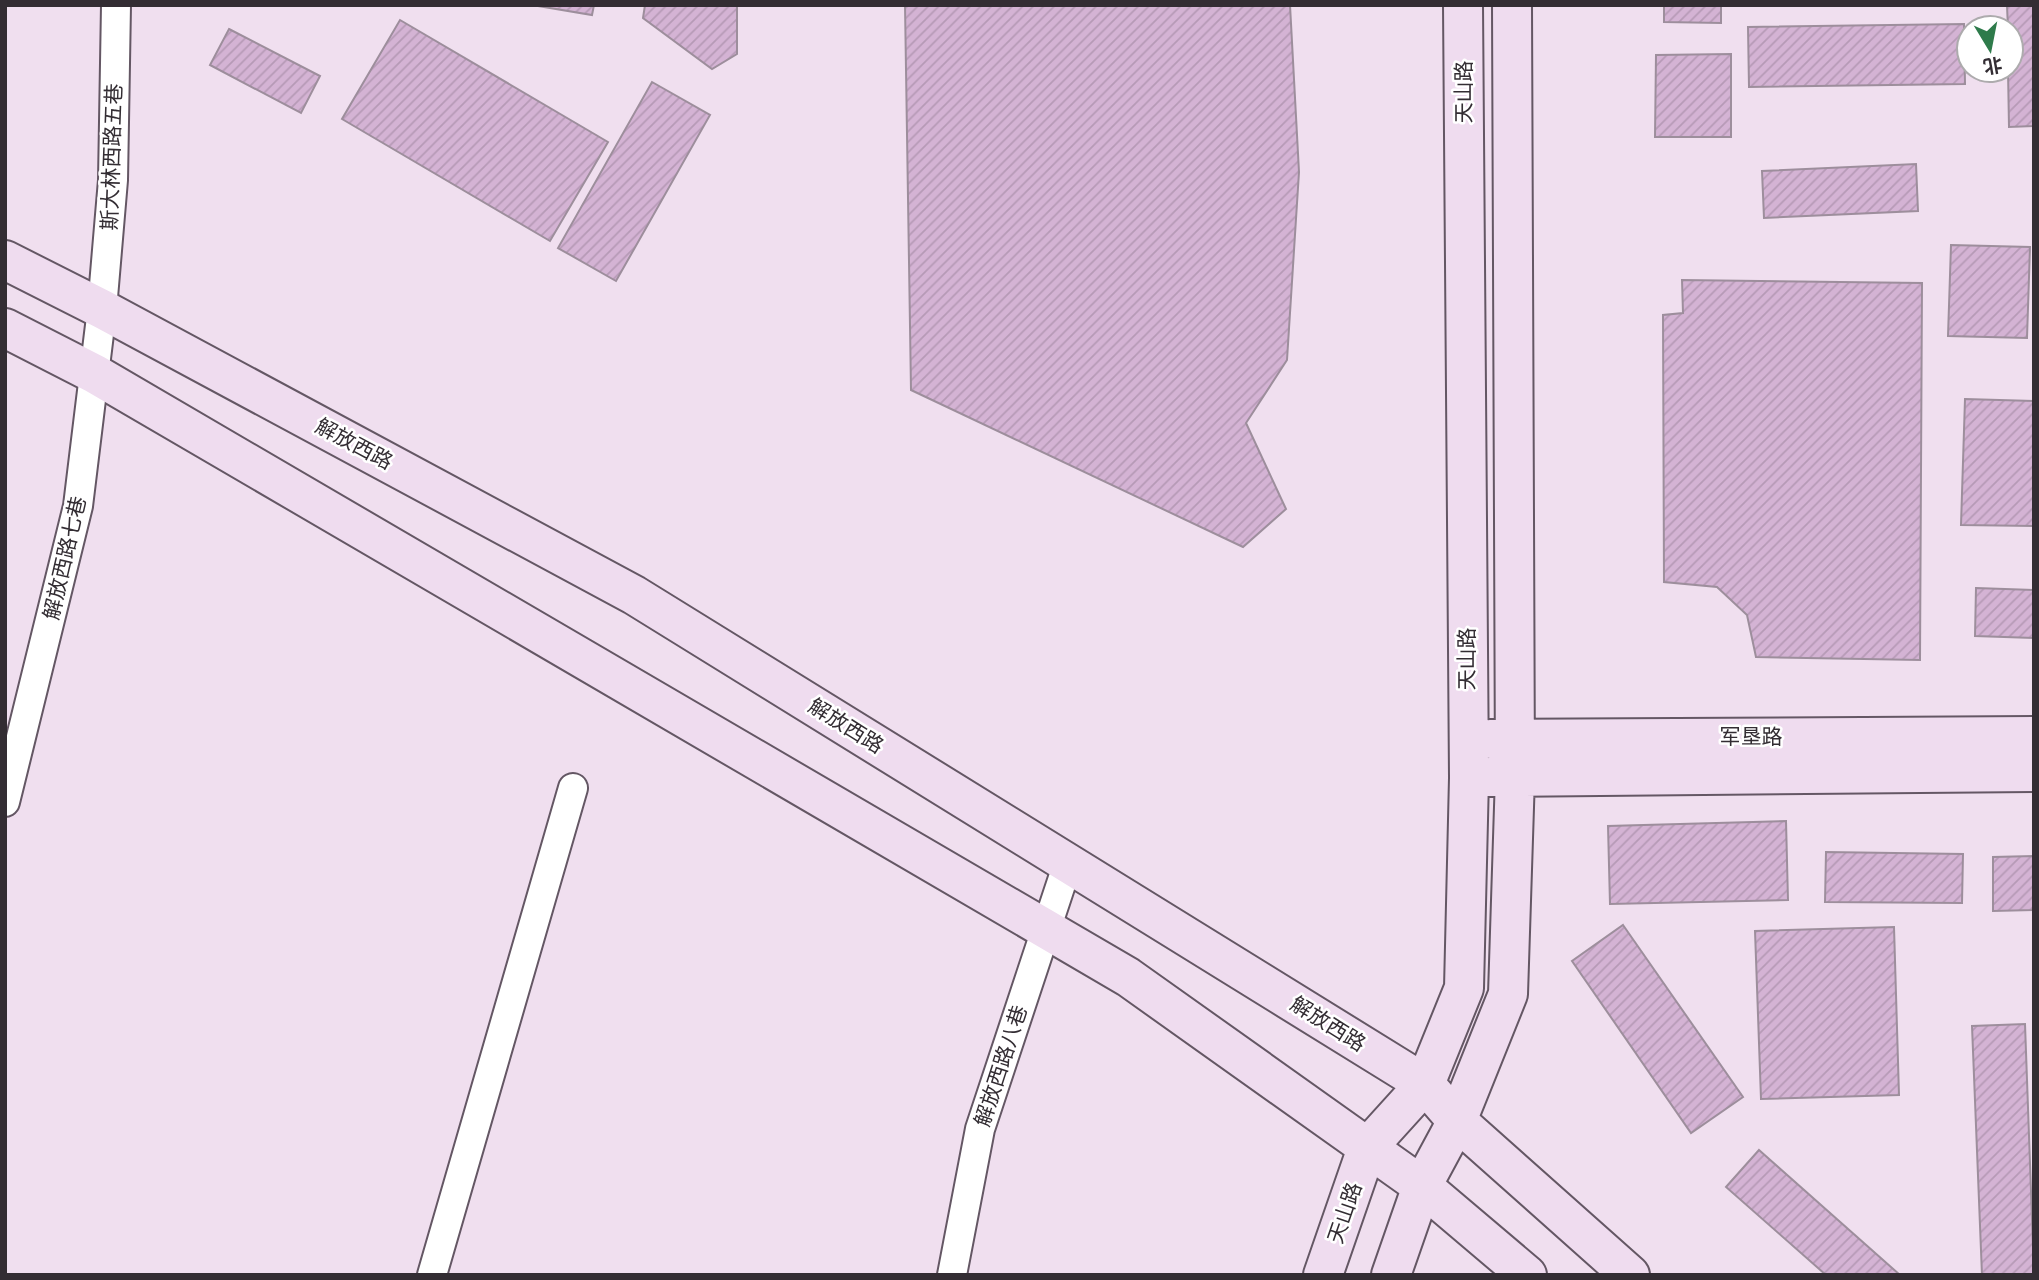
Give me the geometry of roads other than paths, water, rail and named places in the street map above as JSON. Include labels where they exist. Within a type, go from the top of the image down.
[{"type":"main road","name":"天山路","points":[[1323,1275],[1367,1148],[1425,1084],[1464,988],[1469,778],[1463,5]]},
{"type":"main road","points":[[1391,1275],[1422,1186],[1457,1121],[1508,994],[1515,776],[1512,5]]},
{"type":"main road","name":"解放西路","points":[[5,260],[102,309],[634,595],[1425,1084],[1457,1121],[1630,1275]]},
{"type":"main road","points":[[5,328],[95,374],[1128,977],[1422,1186],[1527,1275]]},
{"type":"main road","name":"军垦路","points":[[1468,740],[2034,736]]},
{"type":"main road","name":"军垦路","points":[[1469,778],[2034,772]]},
{"type":"street","name":"斯大林西路五巷","points":[[102,309],[113,180],[116,5]]},
{"type":"street","name":"解放西路七巷","points":[[5,802],[78,506],[102,309]]},
{"type":"street","points":[[432,1275],[573,788]]},
{"type":"street","name":"解放西路八巷","points":[[952,1275],[980,1129],[1068,863]]}]
